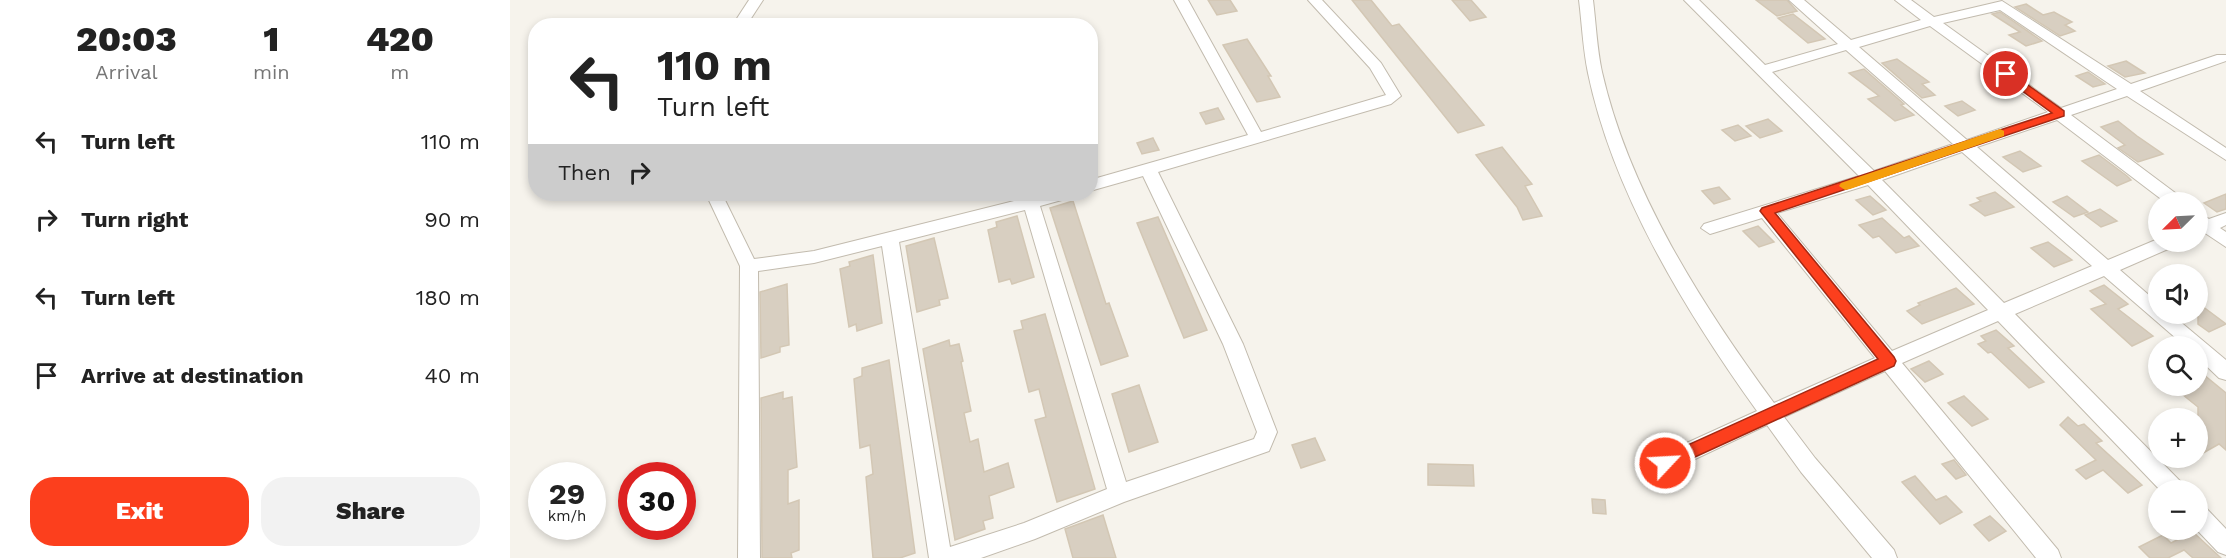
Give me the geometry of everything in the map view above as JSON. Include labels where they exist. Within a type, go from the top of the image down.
[{"type":"street","points":[[744,18],[756,0]]},
{"type":"street","points":[[1181,0],[1256,136]]},
{"type":"street","points":[[1098,184],[1256,136],[1386,101],[1394,96],[1376,66],[1316,0]]},
{"type":"street","points":[[1586,0],[1595,72],[1613,134],[1648,217],[1719,343],[1808,465],[1886,558]]},
{"type":"street","points":[[1691,0],[1871,178],[2164,480]]},
{"type":"street","points":[[1796,0],[2148,303]]},
{"type":"street","points":[[1902,0],[2060,114],[2163,192]]},
{"type":"street","points":[[1762,70],[1933,21],[2002,4],[2226,155]]},
{"type":"street","points":[[1710,228],[1871,178],[2222,58]]},
{"type":"street","points":[[950,558],[1027,532],[1119,494],[1262,445],[1267,432],[1233,344],[1148,169]]},
{"type":"street","points":[[717,201],[749,266],[749,558]]},
{"type":"street","points":[[749,266],[814,257],[890,239],[1019,203],[1035,201]]},
{"type":"street","points":[[1031,202],[1119,494]]},
{"type":"street","points":[[1766,211],[2050,558]]},
{"type":"street","points":[[2208,223],[2226,219]]},
{"type":"street","points":[[2208,230],[2226,241]]},
{"type":"street","points":[[890,239],[940,558]]},
{"type":"street","points":[[1665,463],[1888,361],[2148,250]]},
{"type":"street","points":[[2171,324],[2185,336]]},
{"type":"street","points":[[2208,356],[2226,372]]},
{"type":"street","points":[[2208,525],[2226,544]]},
{"type":"building","points":[[1208,0],[1230,0],[1237,11],[1217,15]]},
{"type":"building","points":[[1352,0],[1371,0],[1392,26],[1399,24],[1484,125],[1458,133]]},
{"type":"building","points":[[1452,0],[1471,0],[1486,17],[1470,21]]},
{"type":"building","points":[[1756,0],[1787,0],[1797,11],[1777,16]]},
{"type":"building","points":[[2026,4],[2043,15],[2054,12],[2072,22],[2065,25],[2075,31],[2060,36],[2015,7]]},
{"type":"building","points":[[2000,12],[2042,41],[2026,46],[2009,35],[2020,32],[1992,14]]},
{"type":"building","points":[[1793,14],[1825,39],[1808,43],[1778,18]]},
{"type":"building","points":[[1247,39],[1271,76],[1268,76],[1280,97],[1257,102],[1223,45]]},
{"type":"building","points":[[1897,59],[1929,82],[1922,84],[1935,95],[1922,98],[1882,63]]},
{"type":"building","points":[[2126,61],[2145,73],[2125,77],[2108,66]]},
{"type":"building","points":[[1864,69],[1914,115],[1895,121],[1868,99],[1879,96],[1849,73]]},
{"type":"building","points":[[2088,72],[2105,84],[2093,87],[2076,76]]},
{"type":"building","points":[[1962,101],[1975,110],[1958,116],[1945,106]]},
{"type":"building","points":[[1218,108],[1224,119],[1206,124],[1200,113]]},
{"type":"building","points":[[1768,119],[1782,131],[1760,138],[1746,126]]},
{"type":"building","points":[[2118,121],[2163,154],[2138,162],[2118,148],[2125,145],[2101,127]]},
{"type":"building","points":[[1738,125],[1751,136],[1735,141],[1722,130]]},
{"type":"building","points":[[1153,138],[1159,150],[1142,154],[1137,143]]},
{"type":"building","points":[[1502,147],[1532,184],[1525,186],[1542,216],[1523,220],[1517,207],[1476,155]]},
{"type":"building","points":[[2020,151],[2041,166],[2023,172],[2003,157]]},
{"type":"building","points":[[2099,155],[2131,180],[2117,186],[2082,161]]},
{"type":"building","points":[[1719,187],[1730,199],[1714,204],[1702,191]]},
{"type":"building","points":[[1995,192],[2014,207],[1985,216],[1970,205],[1981,201],[1977,198]]},
{"type":"building","points":[[2226,194],[2226,209],[2217,212],[2208,206],[2208,201]]},
{"type":"building","points":[[1870,196],[1886,210],[1873,215],[1856,200]]},
{"type":"building","points":[[2067,196],[2088,212],[2074,217],[2053,202]]},
{"type":"building","points":[[1073,201],[1106,304],[1109,303],[1128,356],[1101,365],[1050,208]]},
{"type":"building","points":[[2100,209],[2117,221],[2101,227],[2085,215]]},
{"type":"building","points":[[1017,216],[1034,277],[1012,284],[1010,279],[999,282],[988,230],[997,227],[996,222]]},
{"type":"building","points":[[1158,217],[1207,330],[1184,338],[1137,223]]},
{"type":"building","points":[[1882,218],[1904,238],[1909,236],[1919,246],[1896,253],[1879,236],[1873,238],[1859,225]]},
{"type":"building","points":[[1758,226],[1774,242],[1759,247],[1743,231]]},
{"type":"building","points":[[934,238],[948,298],[939,300],[940,305],[917,312],[906,246]]},
{"type":"building","points":[[2048,242],[2072,260],[2054,267],[2031,248]]},
{"type":"building","points":[[873,255],[882,323],[857,331],[856,324],[849,327],[840,269],[850,266],[849,262]]},
{"type":"building","points":[[787,284],[789,345],[780,347],[780,352],[761,358],[760,292]]},
{"type":"building","points":[[2104,285],[2128,304],[2118,309],[2153,336],[2148,336],[2148,338],[2132,346],[2091,309],[2106,304],[2090,291]]},
{"type":"building","points":[[1956,288],[1974,304],[1922,324],[1907,311],[1920,305],[1918,303]]},
{"type":"building","points":[[2208,310],[2226,324],[2209,332],[2198,324],[2208,324]]},
{"type":"building","points":[[1045,314],[1095,489],[1057,502],[1035,420],[1046,417],[1039,389],[1029,392],[1014,331],[1023,329],[1021,321]]},
{"type":"building","points":[[1996,330],[2014,346],[2008,348],[2044,382],[2029,388],[1991,352],[1988,353],[1978,344],[1986,341],[1981,336]]},
{"type":"building","points":[[949,340],[950,346],[959,344],[963,361],[961,362],[971,411],[964,413],[970,442],[978,439],[984,472],[1008,463],[1014,487],[989,496],[993,518],[983,521],[985,529],[955,540],[923,349]]},
{"type":"building","points":[[889,360],[915,553],[900,558],[873,558],[866,477],[873,474],[870,445],[860,448],[854,379],[862,376],[862,368]]},
{"type":"building","points":[[1929,361],[1943,374],[1925,382],[1911,369]]},
{"type":"building","points":[[2208,378],[2226,393],[2226,450],[2219,444],[2208,450],[2208,408],[2198,407],[2184,396],[2208,396]]},
{"type":"building","points":[[1139,385],[1158,442],[1129,452],[1112,394]]},
{"type":"building","points":[[783,392],[783,399],[792,397],[797,467],[788,470],[788,504],[799,500],[799,550],[791,553],[792,558],[762,558],[761,398]]},
{"type":"building","points":[[1964,396],[1988,419],[1972,426],[1948,403]]},
{"type":"building","points":[[2068,417],[2078,426],[2084,424],[2102,441],[2096,443],[2142,485],[2128,493],[2103,470],[2086,479],[2076,470],[2096,460],[2060,425]]},
{"type":"building","points":[[1315,438],[1325,460],[1301,468],[1292,445]]},
{"type":"building","points":[[1954,460],[1966,475],[1956,479],[1942,464]]},
{"type":"building","points":[[1428,464],[1473,465],[1474,486],[1428,485]]},
{"type":"building","points":[[1915,476],[1936,500],[1946,496],[1962,512],[1940,524],[1902,482]]},
{"type":"building","points":[[1592,499],[1605,500],[1606,514],[1593,513]]},
{"type":"building","points":[[1103,515],[1116,558],[1073,558],[1065,529]]},
{"type":"building","points":[[1990,516],[2006,531],[1989,541],[1974,525]]},
{"type":"building","points":[[2153,540],[2168,540],[2171,543],[2177,540],[2202,540],[2221,558],[2193,558],[2184,550],[2168,558],[2150,558],[2139,547]]},
{"type":"slow traffic","points":[[1845,186],[2000,133]]},
{"type":"route","points":[[1665,463],[1888,361],[1766,211],[2060,114],[2006,74]]}]
